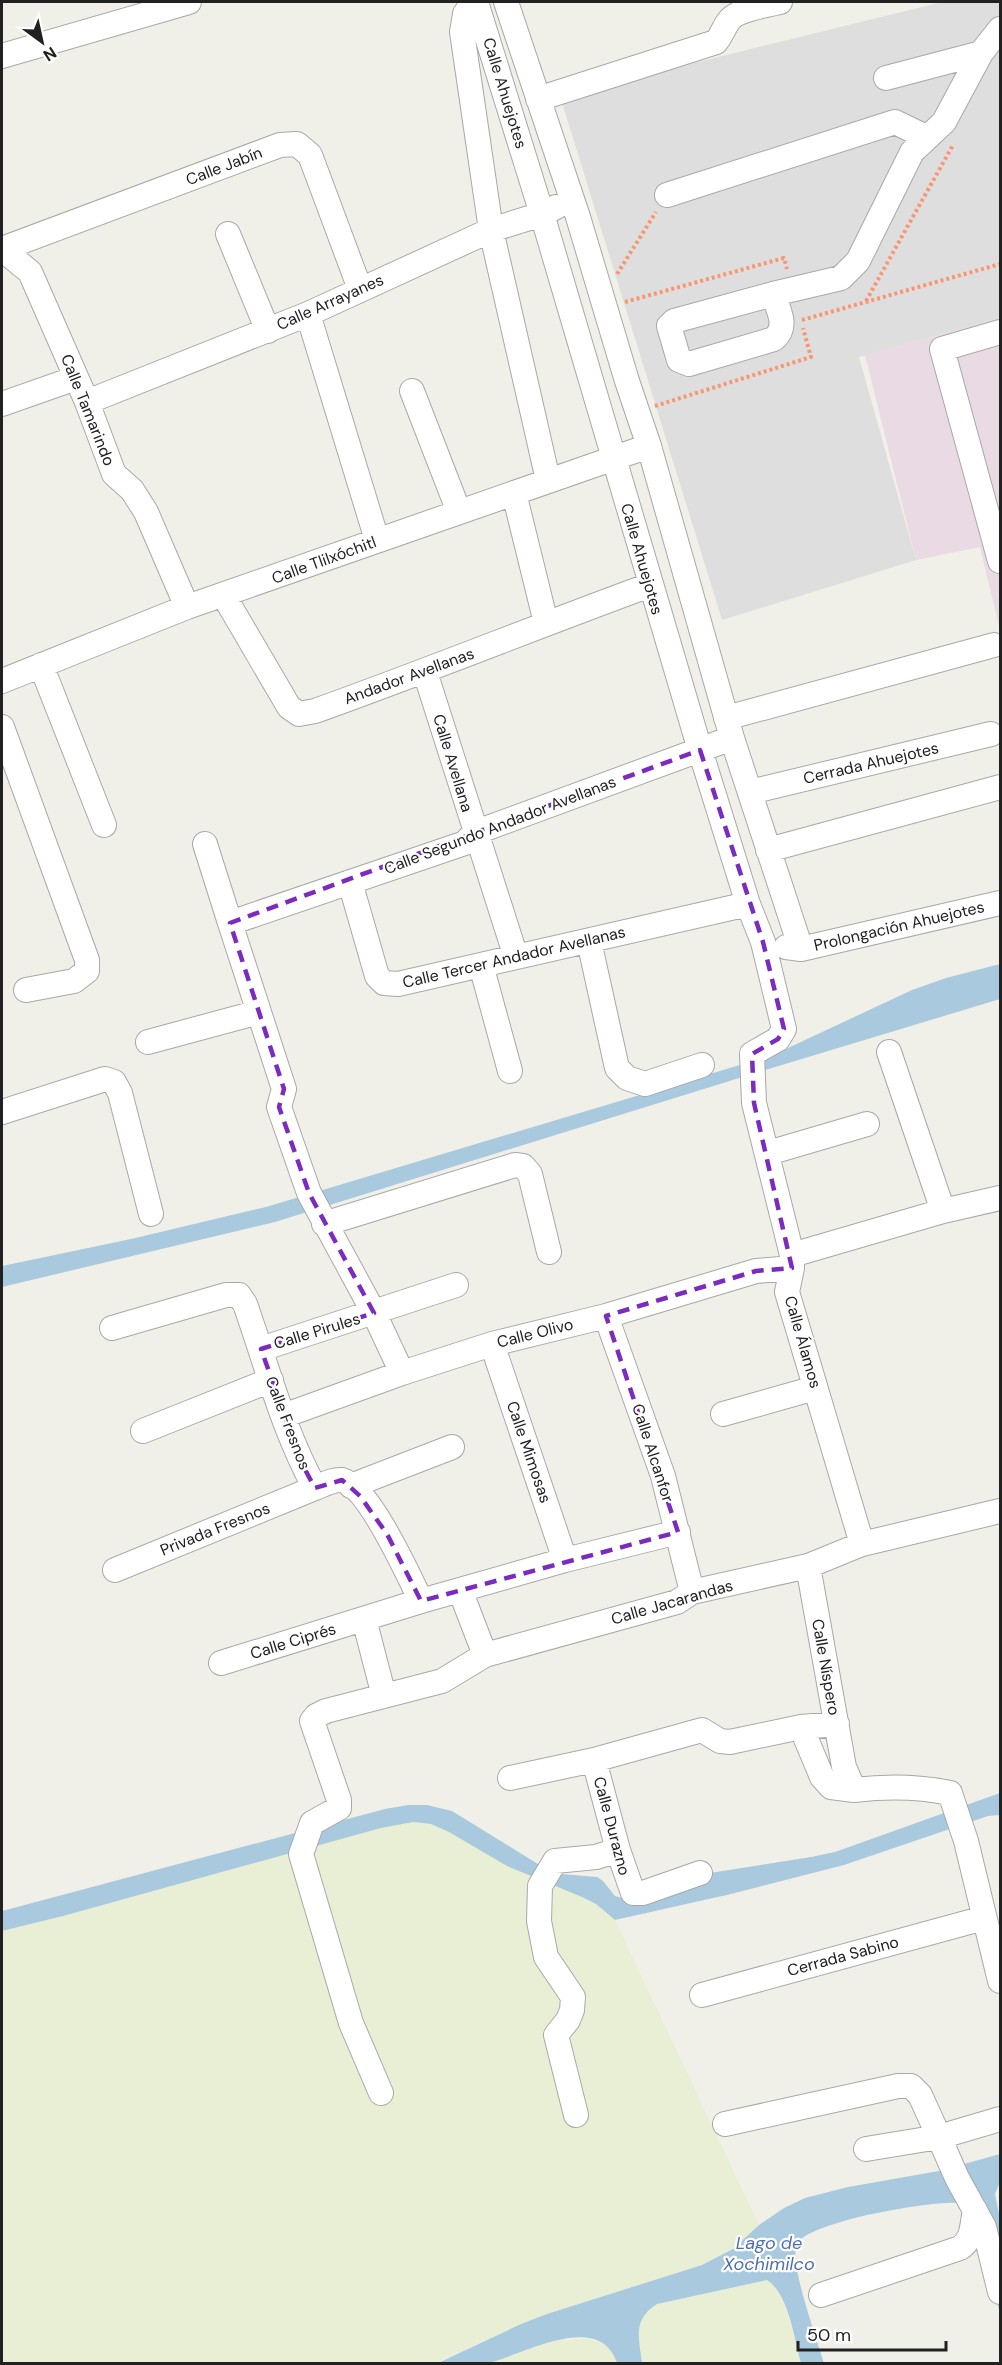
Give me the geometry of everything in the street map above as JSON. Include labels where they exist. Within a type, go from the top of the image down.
[{"type":"street","points":[[2,56],[189,2]]},
{"type":"street","points":[[475,2],[465,14],[462,32],[491,230],[548,480]]},
{"type":"street","name":"Calle Ahuejotes","points":[[475,2],[542,214],[700,750],[748,903],[763,942],[784,1029],[778,1039],[752,1054],[754,1103]]},
{"type":"street","name":"Calle Ahuejotes","points":[[506,2],[572,199],[649,446],[729,728],[801,949]]},
{"type":"street","points":[[538,99],[716,42],[724,32],[727,22],[734,15],[780,2]]},
{"type":"street","points":[[773,294],[841,278],[858,261],[912,152],[944,122],[981,53],[1000,29]]},
{"type":"street","points":[[886,78],[981,53]]},
{"type":"street","points":[[667,195],[895,122],[926,137]]},
{"type":"street","name":"Calle Jabín","points":[[6,256],[280,145],[297,144],[310,155],[360,289]]},
{"type":"street","name":"Calle Arrayanes","points":[[87,402],[268,331],[491,230],[542,214],[572,199]]},
{"type":"street","points":[[228,234],[268,331]]},
{"type":"street","name":"Calle Tamarindo","points":[[6,256],[30,272],[87,402],[114,474],[132,490],[146,512],[159,536],[187,607]]},
{"type":"street","points":[[308,314],[377,540]]},
{"type":"street","points":[[1000,332],[942,349],[1000,561]]},
{"type":"street","points":[[2,404],[76,378]]},
{"type":"street","points":[[412,391],[459,512]]},
{"type":"street","name":"Calle Tlilxóchitl","points":[[2,681],[187,607],[649,446]]},
{"type":"street","points":[[514,493],[546,623]]},
{"type":"street","name":"Andador Avellanas","points":[[224,596],[289,707],[299,714],[315,711],[425,672],[546,623],[650,585]]},
{"type":"street","name":"Calle Segundo Andador Avellanas","points":[[230,923],[465,843],[474,833],[700,750],[729,728],[994,645]]},
{"type":"street","points":[[41,665],[104,825]]},
{"type":"street","name":"Calle Avellana","points":[[425,672],[474,833],[516,957]]},
{"type":"street","points":[[2,727],[87,960],[87,971],[74,981],[26,990]]},
{"type":"street","name":"Cerrada Ahuejotes","points":[[750,792],[991,734]]},
{"type":"street","points":[[768,850],[1000,787]]},
{"type":"street","points":[[205,844],[284,1089],[279,1107],[309,1193],[374,1313],[402,1373]]},
{"type":"street","name":"Calle Tercer Andador Avellanas","points":[[350,882],[377,976],[384,983],[398,984],[748,903]]},
{"type":"street","name":"Prolongación Ahuejotes","points":[[763,942],[801,949],[1000,903]]},
{"type":"street","points":[[589,940],[617,1068],[627,1078],[645,1084],[702,1065]]},
{"type":"street","points":[[481,965],[510,1071]]},
{"type":"street","points":[[147,1042],[259,1012]]},
{"type":"street","points":[[889,1052],[943,1211]]},
{"type":"street","points":[[2,1112],[105,1079],[114,1082],[120,1093],[151,1214]]},
{"type":"street","name":"Calle Álamos","points":[[754,1103],[768,1153],[792,1262],[787,1292],[862,1544]]},
{"type":"street","points":[[768,1153],[867,1124]]},
{"type":"street","points":[[322,1220],[515,1165],[523,1167],[530,1174],[549,1252]]},
{"type":"street","name":"Calle Olivo","points":[[283,1416],[402,1373],[492,1344],[606,1316],[792,1262],[943,1211],[1000,1198]]},
{"type":"street","name":"Calle Pirules","points":[[261,1348],[456,1286]]},
{"type":"street","name":"Calle Fresnos","points":[[112,1328],[226,1295],[238,1295],[244,1304],[261,1348],[283,1416],[302,1464],[315,1488],[328,1482],[342,1480],[351,1486]]},
{"type":"street","name":"Calle Alcanfor","points":[[606,1316],[663,1476],[692,1592]]},
{"type":"street","name":"Calle Mimosas","points":[[492,1344],[565,1560]]},
{"type":"street","points":[[143,1431],[271,1380]]},
{"type":"street","points":[[723,1414],[815,1388]]},
{"type":"street","points":[[421,1600],[382,1525],[351,1486],[452,1448]]},
{"type":"street","name":"Privada Fresnos","points":[[115,1569],[315,1488]]},
{"type":"street","name":"Calle Jacarandas","points":[[384,1696],[442,1681],[485,1655],[676,1602],[692,1592],[808,1566],[862,1544],[1000,1511]]},
{"type":"street","points":[[485,1655],[460,1590],[565,1560],[678,1532]]},
{"type":"street","name":"Calle Níspero","points":[[808,1566],[844,1767],[854,1790]]},
{"type":"street","name":"Calle Ciprés","points":[[221,1663],[421,1600],[460,1590]]},
{"type":"street","points":[[364,1619],[384,1696],[326,1711],[312,1721],[339,1800],[339,1808],[312,1823],[301,1854],[351,2023],[381,2093]]},
{"type":"street","points":[[510,1778],[594,1760],[702,1730],[720,1741],[730,1742],[801,1727],[837,1724]]},
{"type":"street","points":[[801,1727],[822,1777],[831,1787],[854,1790],[886,1786],[925,1787],[950,1793],[966,1841],[1000,1981]]},
{"type":"street","name":"Calle Durazno","points":[[594,1760],[618,1850],[633,1893],[643,1893],[700,1873]]},
{"type":"street","points":[[576,2115],[556,2035],[568,2020],[573,1997],[546,1957],[539,1921],[540,1886],[555,1861],[596,1857],[618,1850]]},
{"type":"street","name":"Cerrada Sabino","points":[[702,1995],[984,1918]]},
{"type":"street","points":[[725,2124],[898,2086],[911,2086],[920,2096],[957,2178],[984,2227],[1000,2292]]},
{"type":"street","points":[[866,2149],[939,2137],[1000,2119]]},
{"type":"street","points":[[821,2295],[960,2248],[970,2238],[974,2208]]},
{"type":"path","points":[[866,302],[957,137]]},
{"type":"path","points":[[615,278],[667,195]]},
{"type":"path","points":[[801,320],[1000,264]]},
{"type":"highlighted area","points":[[700,750],[763,942],[784,1029],[778,1039],[752,1054],[754,1103],[792,1268],[756,1271],[606,1316],[678,1532],[421,1601],[387,1534],[360,1496],[342,1480],[315,1488],[302,1464],[261,1349],[374,1313],[309,1193],[279,1107],[284,1089],[230,923]]},
{"type":"shaded area","points":[[942,2],[1000,2],[1000,318],[859,357],[916,560],[722,620],[560,96]]},
{"type":"shaded area","points":[[1000,318],[1000,630],[980,547],[916,560],[865,355]]},
{"type":"green space","points":[[413,1822],[431,1824],[449,1832],[532,1877],[596,1904],[615,1920],[759,2225],[733,2249],[702,2265],[547,2314],[436,2363],[2,2363],[2,1931],[381,1828]]},
{"type":"green space","points":[[767,2280],[775,2285],[782,2295],[801,2363],[642,2363],[638,2332],[648,2310],[657,2304]]},
{"type":"green space","points":[[587,2339],[601,2342],[611,2350],[617,2363],[487,2364],[539,2344],[560,2340]]},
{"type":"water","points":[[1000,964],[1000,999],[275,1222],[2,1287],[2,1266],[266,1207],[773,1055],[912,990],[946,978]]},
{"type":"water","points":[[1000,1793],[1000,1815],[988,1816],[844,1865],[731,1894],[615,1920],[596,1904],[507,1866],[449,1832],[431,1824],[413,1822],[381,1828],[2,1931],[2,1911],[385,1809],[408,1805],[427,1805],[452,1811],[546,1869],[561,1874],[597,1877],[615,1896],[622,1898],[710,1873],[835,1852]]},
{"type":"water","name":"Lago de Xochimilco","points":[[1000,2154],[1000,2182],[995,2194],[1000,2219],[1000,2314],[980,2234],[958,2203],[944,2203],[899,2209],[847,2220],[807,2236],[797,2244],[795,2253],[800,2283],[824,2363],[801,2363],[786,2306],[781,2296],[767,2280],[657,2304],[649,2310],[640,2323],[642,2363],[617,2363],[608,2347],[594,2339],[577,2337],[558,2340],[488,2363],[436,2364],[547,2314],[702,2265],[733,2249],[759,2225],[784,2208],[805,2198],[848,2187],[939,2171]]}]
